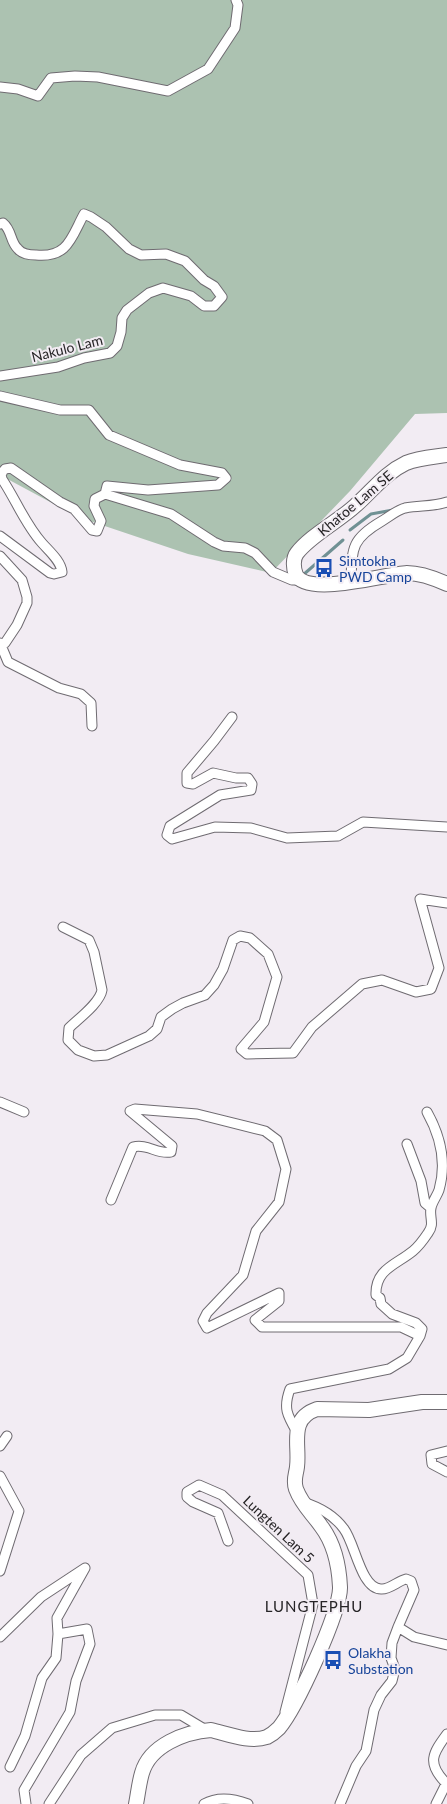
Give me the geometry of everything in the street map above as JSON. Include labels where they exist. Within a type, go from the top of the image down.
[{"type":"main road","name":"Khatoe Lam SE","points":[[301,580],[296,575],[293,566],[295,555],[305,544],[356,505],[387,474],[407,463],[447,455]]},
{"type":"main road","points":[[301,580],[323,584],[351,582],[386,575],[409,573],[447,584]]},
{"type":"main road","points":[[136,1804],[142,1772],[150,1758],[166,1744],[193,1732],[206,1730],[255,1740],[267,1736],[278,1729],[302,1689],[326,1635],[340,1597],[338,1568],[333,1546],[321,1526],[309,1513],[296,1488],[294,1478],[297,1467],[297,1432],[300,1421],[311,1411],[317,1409],[369,1410],[422,1402],[447,1402]]},
{"type":"street","points":[[0,87],[18,89],[38,96],[50,78],[75,76],[98,77],[168,91],[208,69],[235,28],[238,5],[236,0]]},
{"type":"street","name":"Nakulo Lam","points":[[0,224],[3,223],[8,227],[18,250],[28,255],[41,256],[63,250],[70,242],[84,214],[106,227],[129,249],[141,255],[166,254],[185,261],[204,280],[214,286],[222,297],[214,306],[204,306],[191,296],[163,288],[149,292],[127,310],[122,318],[121,332],[116,346],[110,353],[84,358],[58,367],[0,376]]},
{"type":"street","points":[[0,396],[60,410],[89,410],[109,436],[180,465],[222,473],[226,478],[218,485],[148,490],[107,486],[105,494]]},
{"type":"street","points":[[0,536],[50,573],[62,572],[62,568],[56,559],[30,528],[2,479],[1,474],[5,468],[11,468],[60,502],[74,509],[92,530],[97,531],[101,521],[94,506],[95,499],[105,494],[171,514],[214,542],[223,546],[245,548],[255,552],[273,572],[292,580],[301,580]]},
{"type":"street","points":[[351,582],[352,557],[355,544],[366,530],[403,509],[433,506],[447,502]]},
{"type":"street","points":[[0,556],[22,580],[27,597],[27,603],[17,625],[5,643],[1,643],[8,662],[59,688],[81,694],[91,703],[92,726]]},
{"type":"street","points":[[232,716],[214,741],[186,773],[187,783],[193,784],[214,774],[248,778],[252,784],[250,790],[220,795],[170,826],[167,835],[172,839],[215,827],[251,828],[287,838],[338,836],[363,822],[447,827]]},
{"type":"street","points":[[63,927],[89,940],[94,952],[102,990],[95,1003],[69,1028],[68,1040],[78,1050],[94,1056],[107,1055],[149,1036],[157,1029],[161,1017],[183,1003],[205,995],[214,985],[223,969],[233,940],[240,936],[250,938],[268,954],[277,977],[264,1022],[241,1049],[247,1054],[293,1053],[312,1027],[362,984],[382,980],[416,992],[431,989],[439,968],[420,898],[447,903]]},
{"type":"street","points":[[0,1102],[24,1112]]},
{"type":"street","points":[[111,1200],[133,1146],[140,1144],[166,1153],[171,1152],[172,1146],[130,1111],[135,1109],[197,1114],[265,1131],[277,1140],[286,1169],[279,1202],[256,1231],[243,1275],[207,1313],[203,1321],[207,1328],[279,1293],[279,1301],[255,1320],[262,1327],[402,1328],[420,1336]]},
{"type":"street","points":[[297,1432],[290,1420],[285,1403],[290,1389],[389,1369],[407,1358],[420,1336],[422,1329],[416,1323],[392,1314],[381,1304],[380,1298],[376,1295],[376,1286],[380,1275],[414,1250],[430,1232],[433,1223],[431,1208],[438,1194],[443,1176],[443,1157],[436,1128],[428,1112]]},
{"type":"street","points":[[407,1144],[421,1181],[425,1203],[431,1208]]},
{"type":"street","points":[[0,1446],[7,1436]]},
{"type":"street","points":[[447,1452],[431,1455],[432,1464],[447,1472]]},
{"type":"street","points":[[0,1476],[19,1511],[0,1571]]},
{"type":"street","name":"Lungten Lam 5","points":[[228,1541],[218,1513],[193,1502],[187,1497],[188,1492],[199,1485],[222,1495],[308,1575],[313,1604],[283,1722]]},
{"type":"street","points":[[302,1502],[323,1510],[339,1523],[350,1538],[365,1578],[373,1587],[384,1589],[404,1579],[411,1581],[414,1590],[392,1643],[391,1658],[395,1669],[392,1681],[374,1710],[366,1751],[356,1766],[340,1804]]},
{"type":"street","points":[[0,1637],[41,1597],[85,1568],[57,1618],[56,1658],[42,1678],[25,1736],[10,1767]]},
{"type":"street","points":[[398,1627],[414,1637],[447,1645]]},
{"type":"street","points":[[26,1804],[24,1790],[70,1712],[76,1681],[90,1644],[87,1629],[58,1634]]},
{"type":"street","points":[[49,1804],[81,1755],[112,1728],[154,1715],[181,1715],[206,1730]]},
{"type":"street","points":[[436,1804],[447,1782],[440,1777],[435,1768],[434,1751],[447,1734]]},
{"type":"street","points":[[204,1804],[209,1801],[225,1799],[237,1800],[248,1804]]},
{"type":"green space","points":[[0,0],[447,0],[447,413],[415,414],[350,491],[271,573],[188,554],[78,517],[0,475]]},
{"type":"waterway","points":[[350,530],[371,514],[393,510]]},
{"type":"waterway","points":[[303,575],[343,540]]},
{"type":"place","name":"Simtokha PWD Camp","points":[[324,568]]},
{"type":"place","name":"Olakha Substation","points":[[333,1660]]},
{"type":"district","name":"LUNGTEPHU","points":[[314,1606]]}]
